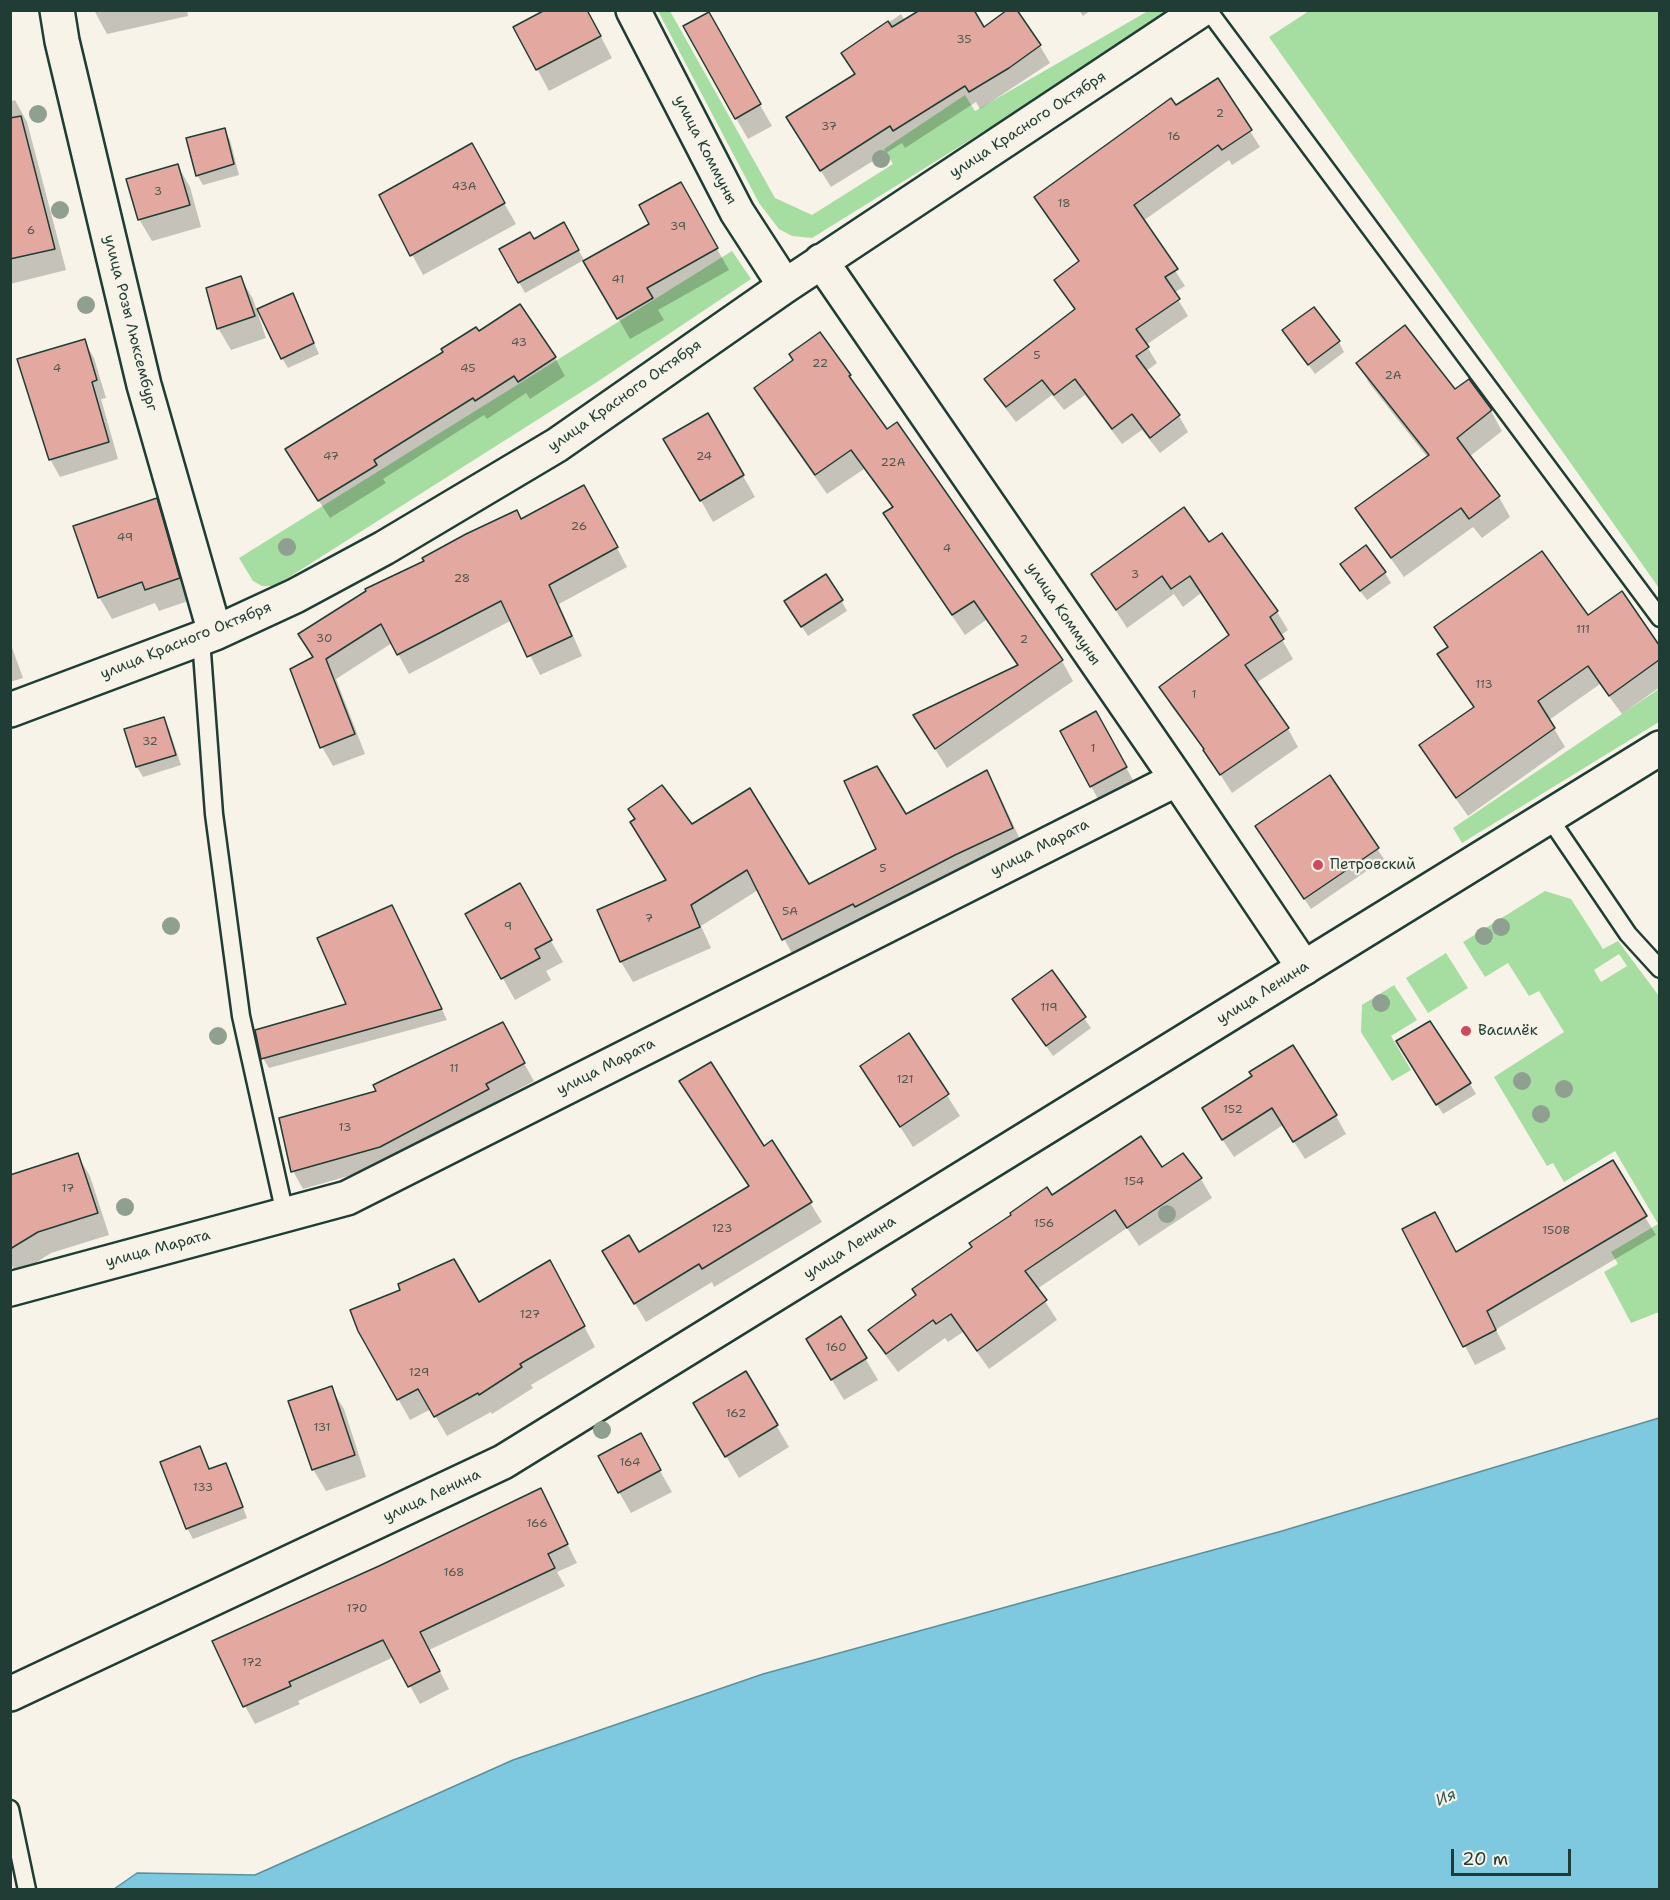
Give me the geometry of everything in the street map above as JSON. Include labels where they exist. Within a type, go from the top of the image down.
[{"type":"street","name":"улица Розы Люксембург","points":[[57,10],[62,41],[144,385],[208,636]]},
{"type":"street","name":"улица Коммуны","points":[[633,10],[737,212],[785,286]]},
{"type":"street","name":"улица Красного Октября","points":[[10,710],[208,636],[295,597],[384,548],[557,445],[821,261],[1201,10]]},
{"type":"street","name":"улица Коммуны","points":[[821,261],[1304,968]]},
{"type":"street","name":"улица Ленина","points":[[10,1694],[503,1462],[1659,748]]},
{"type":"street","name":"улица Марата","points":[[10,1289],[347,1198],[1177,779]]},
{"type":"lane","points":[[1208,10],[1659,618]]},
{"type":"lane","points":[[208,636],[214,814],[241,1016],[285,1214]]},
{"type":"lane","points":[[1548,816],[1628,934],[1659,969]]},
{"type":"lane","points":[[10,1809],[27,1890]]},
{"type":"green space","points":[[658,11],[670,11],[775,198],[812,215],[893,164],[884,149],[965,95],[975,111],[1148,11],[1178,11],[812,238],[792,236],[779,229],[759,203]]},
{"type":"green space","points":[[1309,11],[1659,11],[1659,588],[1269,37]]},
{"type":"green space","points":[[732,251],[751,279],[597,382],[275,586],[262,586],[253,581],[239,558]]},
{"type":"green space","points":[[1659,689],[1659,722],[1462,843],[1453,828]]},
{"type":"green space","points":[[1545,891],[1571,899],[1603,949],[1618,941],[1659,996],[1659,1312],[1631,1323],[1604,1272],[1618,1264],[1611,1252],[1658,1224],[1615,1151],[1564,1182],[1553,1163],[1547,1166],[1494,1077],[1564,1032],[1539,991],[1529,996],[1508,963],[1485,977],[1463,942]],"holes":[[[1619,954],[1627,966],[1601,982],[1594,970]]]},
{"type":"green space","points":[[1446,953],[1468,988],[1428,1013],[1406,978]]},
{"type":"green space","points":[[1394,985],[1417,1020],[1391,1036],[1411,1070],[1392,1081],[1361,1032],[1362,1005]]},
{"type":"water","name":"Ия","points":[[1659,1418],[1659,1889],[114,1889],[137,1873],[255,1875],[513,1760],[763,1674],[1282,1531]]},
{"type":"building","points":[[545,10],[587,10],[601,36],[536,70],[513,27]]},
{"type":"building","points":[[920,10],[974,10],[984,27],[1007,10],[1017,10],[1041,45],[969,92],[965,86],[893,131],[890,126],[820,171],[786,117],[855,74],[841,53],[888,21],[892,27]]},
{"type":"building","points":[[709,12],[761,104],[735,119],[683,26]]},
{"type":"building","points":[[1218,78],[1252,130],[1222,150],[1218,145],[1134,205],[1178,269],[1165,277],[1180,299],[1136,329],[1149,347],[1136,356],[1180,415],[1150,438],[1132,414],[1112,429],[1075,379],[1054,395],[1042,380],[1006,407],[984,379],[1075,309],[1054,280],[1079,261],[1034,197],[1171,98],[1176,105]]},
{"type":"building","points":[[21,116],[55,249],[10,259],[10,118]]},
{"type":"building","points":[[225,128],[234,164],[196,176],[186,138]]},
{"type":"building","points":[[472,143],[505,203],[410,256],[379,195]]},
{"type":"building","points":[[178,164],[190,205],[138,220],[126,179]]},
{"type":"building","points":[[681,182],[718,248],[647,288],[653,298],[617,319],[583,261],[649,224],[639,205]]},
{"type":"building","points":[[564,222],[579,250],[518,283],[499,249],[530,232],[534,239]]},
{"type":"building","points":[[241,276],[255,316],[217,329],[206,288]]},
{"type":"building","points":[[293,293],[314,343],[281,359],[257,309]]},
{"type":"building","points":[[520,304],[556,357],[518,382],[514,376],[475,401],[473,398],[374,460],[377,465],[318,501],[285,449],[443,352],[441,349],[476,327],[479,331]]},
{"type":"building","points":[[1314,307],[1340,341],[1308,365],[1282,330]]},
{"type":"building","points":[[1405,325],[1455,389],[1469,379],[1492,410],[1457,438],[1500,496],[1469,519],[1461,508],[1391,558],[1355,508],[1429,455],[1356,363]]},
{"type":"building","points":[[820,332],[887,429],[897,422],[1063,660],[935,749],[913,715],[1018,665],[974,601],[952,615],[883,513],[893,507],[851,450],[815,475],[754,388],[793,360],[789,354]]},
{"type":"building","points":[[85,339],[97,380],[92,382],[109,442],[49,460],[17,359]]},
{"type":"building","points":[[708,413],[744,475],[700,501],[663,439]]},
{"type":"building","points":[[584,485],[618,547],[549,585],[572,636],[527,657],[501,601],[397,655],[381,624],[326,659],[355,734],[320,748],[290,669],[313,657],[298,634],[366,591],[365,589],[424,561],[422,558],[466,534],[517,510],[521,519]]},
{"type":"building","points":[[157,498],[180,578],[145,590],[142,582],[98,598],[73,526]]},
{"type":"building","points":[[1184,507],[1209,542],[1222,533],[1278,611],[1270,617],[1284,639],[1245,665],[1289,728],[1220,775],[1159,687],[1229,635],[1190,576],[1171,589],[1162,576],[1116,610],[1091,574]]},
{"type":"building","points":[[1366,545],[1386,572],[1360,591],[1340,564]]},
{"type":"building","points":[[1542,551],[1588,615],[1622,591],[1659,645],[1659,660],[1609,696],[1588,666],[1538,701],[1555,728],[1456,798],[1419,745],[1474,707],[1437,654],[1448,647],[1434,627]]},
{"type":"building","points":[[826,574],[843,600],[801,627],[784,601]]},
{"type":"building","points":[[1096,711],[1127,767],[1090,787],[1060,731]]},
{"type":"building","points":[[164,717],[176,755],[136,767],[124,729]]},
{"type":"building","points":[[877,766],[906,814],[987,770],[1013,828],[855,907],[853,904],[782,940],[747,870],[691,905],[700,927],[620,962],[597,910],[666,880],[630,822],[635,819],[628,809],[662,785],[692,824],[750,788],[809,884],[876,849],[844,781]]},
{"type":"building","name":"Петровский","points":[[1330,775],[1379,848],[1304,899],[1255,826]]},
{"type":"building","points":[[520,883],[552,940],[535,949],[540,958],[501,979],[465,914]]},
{"type":"building","points":[[392,905],[442,1009],[261,1059],[255,1030],[346,1004],[317,938]]},
{"type":"building","points":[[1052,970],[1086,1017],[1046,1046],[1012,999]]},
{"type":"building","points":[[1430,1021],[1471,1083],[1436,1105],[1396,1041]]},
{"type":"building","points":[[503,1022],[525,1063],[486,1084],[489,1089],[380,1147],[291,1172],[279,1118],[376,1091],[373,1085]]},
{"type":"building","points":[[909,1033],[949,1094],[900,1127],[860,1066]]},
{"type":"building","points":[[1293,1045],[1337,1115],[1293,1142],[1272,1108],[1222,1140],[1202,1108],[1252,1076],[1249,1072]]},
{"type":"building","points":[[711,1062],[764,1146],[772,1140],[812,1202],[702,1269],[699,1264],[634,1304],[602,1251],[629,1235],[639,1252],[749,1186],[679,1081]]},
{"type":"building","points":[[1141,1136],[1162,1167],[1183,1153],[1202,1178],[1127,1228],[1115,1210],[1025,1271],[1047,1300],[977,1351],[951,1314],[936,1324],[933,1320],[886,1354],[868,1330],[916,1295],[912,1289],[972,1247],[969,1243],[1047,1187],[1052,1195]]},
{"type":"building","points":[[78,1153],[98,1213],[38,1232],[10,1249],[10,1175]]},
{"type":"building","points":[[1613,1160],[1647,1216],[1487,1311],[1496,1330],[1463,1347],[1402,1229],[1435,1212],[1456,1252]]},
{"type":"building","points":[[454,1259],[479,1302],[550,1260],[585,1326],[520,1364],[522,1367],[479,1395],[478,1393],[434,1417],[418,1389],[397,1400],[358,1331],[350,1310],[400,1290],[398,1284]]},
{"type":"building","points":[[841,1316],[867,1358],[831,1380],[806,1339]]},
{"type":"building","points":[[746,1371],[778,1425],[725,1457],[693,1403]]},
{"type":"building","points":[[332,1386],[355,1455],[312,1470],[288,1401]]},
{"type":"building","points":[[641,1433],[661,1470],[618,1493],[598,1456]]},
{"type":"building","points":[[200,1446],[209,1469],[226,1463],[243,1507],[186,1529],[160,1462]]},
{"type":"building","points":[[541,1488],[568,1544],[548,1554],[555,1568],[420,1632],[440,1671],[408,1687],[383,1640],[289,1682],[291,1686],[243,1707],[212,1641],[379,1566]]},
{"type":"place","name":"Петровский","points":[[1318,865]]},
{"type":"place","name":"Василёк","points":[[1466,1031]]}]
